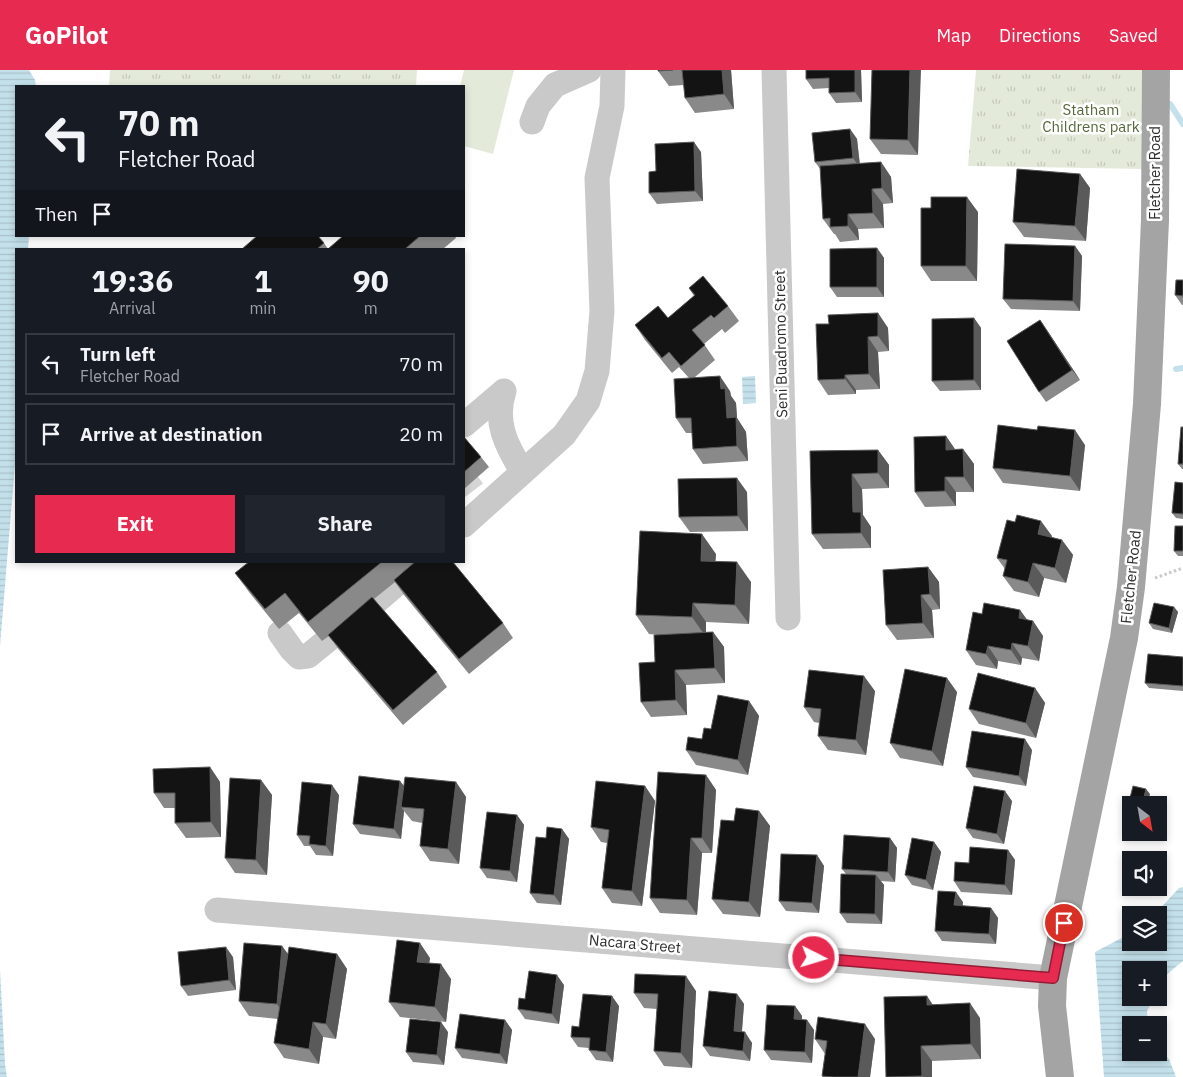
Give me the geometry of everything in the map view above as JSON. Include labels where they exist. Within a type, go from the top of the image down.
[{"type":"main road","name":"Fletcher Road","points":[[1060,1077],[1052,1006],[1053,978],[1122,647],[1131,587],[1146,404],[1152,292],[1155,220],[1156,70]]},
{"type":"street","points":[[532,122],[538,106],[555,85],[589,70]]},
{"type":"street","points":[[465,523],[480,497],[522,471],[564,435],[588,401],[597,371],[602,311],[597,178],[612,106],[614,70]]},
{"type":"street","name":"Seni Buadromo Street","points":[[774,70],[788,618]]},
{"type":"street","points":[[465,424],[504,391],[499,406],[501,428],[509,450],[522,471]]},
{"type":"street","points":[[280,633],[299,657],[308,656],[406,576]]},
{"type":"street","name":"Nacara Street","points":[[217,910],[1053,978]]},
{"type":"green space","points":[[110,70],[417,70],[416,85],[109,85]]},
{"type":"green space","points":[[464,70],[514,70],[493,154],[465,146],[465,85],[460,85]]},
{"type":"green space","name":"Statham Childrens park","points":[[976,70],[1145,70],[1142,169],[968,166]]},
{"type":"water","points":[[0,70],[29,70],[36,85],[15,85],[15,237],[29,237],[28,248],[15,248],[15,464],[0,646]]},
{"type":"water","points":[[755,376],[756,403],[743,404],[742,377]]},
{"type":"water","points":[[1183,887],[1183,961],[1167,974],[1167,961],[1122,961],[1122,1006],[1150,1006],[1147,1016],[1122,1016],[1122,1061],[1167,1061],[1167,1057],[1176,1077],[1104,1077],[1095,952],[1122,938],[1122,951],[1167,951],[1167,906],[1162,906],[1179,888]]},
{"type":"water","points":[[0,969],[5,1064],[7,1077],[0,1077]]},
{"type":"building","points":[[682,70],[722,70],[724,94],[685,98]]},
{"type":"building","points":[[806,70],[855,70],[855,92],[829,93],[829,78],[806,79]]},
{"type":"building","points":[[872,70],[910,70],[908,140],[870,139]]},
{"type":"building","points":[[850,129],[853,158],[815,162],[812,133]]},
{"type":"building","points":[[694,142],[695,191],[649,193],[649,172],[656,171],[655,144]]},
{"type":"building","points":[[881,162],[882,188],[872,189],[873,213],[848,214],[848,226],[830,227],[830,218],[823,219],[820,166]]},
{"type":"building","points":[[1017,169],[1080,174],[1075,226],[1013,222]]},
{"type":"building","points":[[931,197],[967,197],[966,266],[921,266],[921,208],[931,208]]},
{"type":"building","points":[[256,237],[319,237],[324,243],[318,248],[243,248]]},
{"type":"building","points":[[342,237],[419,237],[406,248],[329,248]]},
{"type":"building","points":[[1005,244],[1075,246],[1073,301],[1003,299]]},
{"type":"building","points":[[877,248],[877,287],[830,287],[830,249]]},
{"type":"building","points":[[703,276],[728,306],[714,318],[711,315],[692,330],[705,345],[681,366],[669,352],[662,358],[635,325],[658,306],[668,318],[695,295],[689,288]]},
{"type":"building","points":[[1176,280],[1183,280],[1183,296],[1175,295]]},
{"type":"building","points":[[878,313],[878,336],[868,337],[869,374],[845,375],[845,379],[818,380],[816,324],[829,324],[828,315]]},
{"type":"building","points":[[974,318],[974,380],[932,381],[932,319]]},
{"type":"building","points":[[1040,320],[1072,370],[1039,392],[1007,341]]},
{"type":"building","points":[[720,376],[721,389],[725,388],[727,418],[736,417],[737,446],[693,449],[691,418],[676,418],[674,379]]},
{"type":"building","points":[[998,425],[1037,430],[1038,426],[1075,430],[1070,476],[993,468]]},
{"type":"building","points":[[1181,427],[1183,427],[1183,464],[1178,464]]},
{"type":"building","points":[[946,436],[946,450],[963,449],[964,477],[945,477],[945,491],[915,492],[914,437]]},
{"type":"building","points":[[465,438],[481,457],[465,471]]},
{"type":"building","points":[[878,450],[878,473],[852,474],[853,512],[861,512],[861,533],[812,534],[810,451]]},
{"type":"building","points":[[737,478],[738,516],[679,517],[678,479]]},
{"type":"building","points":[[1175,482],[1183,483],[1183,514],[1172,513]]},
{"type":"building","points":[[1017,515],[1041,521],[1038,534],[1062,540],[1055,568],[1033,563],[1028,582],[1003,576],[1007,560],[997,558],[1007,520],[1015,522]]},
{"type":"building","points":[[1175,526],[1183,526],[1183,551],[1174,551]]},
{"type":"building","points":[[640,531],[702,534],[701,561],[737,562],[735,605],[693,603],[692,617],[636,615]]},
{"type":"building","points":[[248,563],[381,563],[308,622],[285,593],[265,609],[235,573]]},
{"type":"building","points":[[414,563],[454,563],[503,623],[459,659],[394,580]]},
{"type":"building","points":[[928,567],[930,594],[921,595],[923,623],[886,625],[883,570]]},
{"type":"building","points":[[372,597],[437,672],[393,710],[328,635]]},
{"type":"building","points":[[984,603],[1020,610],[1019,618],[1033,621],[1028,646],[1012,643],[1011,650],[988,646],[986,654],[966,650],[973,612],[982,614]]},
{"type":"building","points":[[1154,603],[1174,607],[1169,628],[1149,623]]},
{"type":"building","points":[[713,632],[715,668],[675,670],[676,700],[641,702],[639,663],[655,662],[654,635]]},
{"type":"building","points":[[1148,654],[1183,657],[1183,686],[1145,683]]},
{"type":"building","points":[[905,669],[947,678],[932,751],[890,743]]},
{"type":"building","points":[[809,670],[864,676],[856,740],[818,736],[821,709],[804,707]]},
{"type":"building","points":[[978,673],[1035,688],[1026,723],[969,709]]},
{"type":"building","points":[[718,695],[749,701],[738,760],[686,750],[688,737],[702,739],[704,728],[711,729]]},
{"type":"building","points":[[972,731],[1025,739],[1019,776],[966,767]]},
{"type":"building","points":[[210,767],[211,822],[175,823],[175,793],[154,793],[153,769]]},
{"type":"building","points":[[658,772],[706,775],[702,838],[691,838],[687,900],[650,898]]},
{"type":"building","points":[[359,776],[400,781],[394,829],[353,824]]},
{"type":"building","points":[[405,777],[456,782],[448,849],[420,846],[424,809],[401,807]]},
{"type":"building","points":[[230,778],[261,780],[256,860],[225,858]]},
{"type":"building","points":[[596,781],[645,786],[632,891],[602,888],[609,830],[591,827]]},
{"type":"building","points":[[302,782],[332,785],[326,846],[309,844],[310,836],[297,835]]},
{"type":"building","points":[[974,786],[1005,791],[997,834],[966,828]]},
{"type":"building","points":[[1133,786],[1146,789],[1144,796],[1130,796]]},
{"type":"building","points":[[736,808],[759,811],[749,902],[712,899],[721,820],[734,821]]},
{"type":"building","points":[[487,812],[517,815],[510,871],[480,868]]},
{"type":"building","points":[[547,827],[562,829],[554,895],[530,893],[536,837],[546,838]]},
{"type":"building","points":[[844,835],[890,838],[888,872],[842,869]]},
{"type":"building","points":[[912,838],[934,842],[926,880],[905,875]]},
{"type":"building","points":[[970,847],[1008,850],[1005,885],[954,881],[955,862],[969,863]]},
{"type":"building","points":[[781,854],[817,855],[812,903],[779,901]]},
{"type":"building","points":[[841,874],[876,875],[875,914],[840,913]]},
{"type":"building","points":[[938,891],[956,892],[954,905],[991,908],[989,934],[935,931]]},
{"type":"building","points":[[397,940],[420,943],[417,962],[441,964],[435,1007],[389,1002]]},
{"type":"building","points":[[244,943],[282,946],[277,1004],[239,1001]]},
{"type":"building","points":[[226,947],[229,980],[181,986],[178,952]]},
{"type":"building","points":[[289,947],[337,954],[326,1024],[313,1022],[309,1049],[274,1043]]},
{"type":"building","points":[[529,971],[557,975],[552,1014],[518,1009],[519,998],[525,999]]},
{"type":"building","points":[[635,974],[686,976],[681,1053],[654,1051],[658,994],[634,993]]},
{"type":"building","points":[[709,991],[737,994],[734,1031],[745,1032],[743,1051],[703,1046]]},
{"type":"building","points":[[583,994],[612,996],[606,1052],[589,1050],[590,1038],[571,1037],[572,1026],[579,1027]]},
{"type":"building","points":[[927,996],[927,1005],[970,1003],[971,1044],[921,1046],[922,1076],[886,1077],[884,997]]},
{"type":"building","points":[[767,1005],[795,1006],[794,1019],[807,1020],[805,1052],[764,1050]]},
{"type":"building","points":[[460,1014],[505,1020],[500,1054],[455,1048]]},
{"type":"building","points":[[818,1017],[865,1024],[858,1077],[822,1076],[827,1041],[815,1039]]},
{"type":"building","points":[[410,1019],[441,1022],[437,1055],[406,1052]]},
{"type":"waterway","points":[[1170,104],[1183,124]]},
{"type":"waterway","points":[[1176,369],[1183,368]]},
{"type":"tunnel","points":[[465,480],[473,491]]},
{"type":"route","points":[[814,958],[1053,978],[1064,923]]}]
